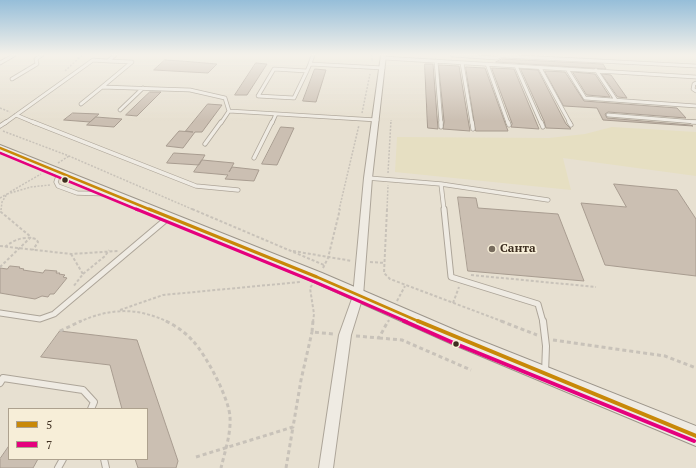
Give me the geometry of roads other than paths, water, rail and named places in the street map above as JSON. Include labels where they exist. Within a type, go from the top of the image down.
[{"type":"main road","points":[[0,148],[169,217],[545,375],[696,436]]},
{"type":"street","points":[[326,468],[345,335],[358,296],[368,178],[382,77]]},
{"type":"lane","points":[[12,79],[16,77]]},
{"type":"lane","points":[[0,126],[69,77]]},
{"type":"lane","points":[[81,104],[114,77]]},
{"type":"lane","points":[[269,77],[258,96],[294,98],[304,77]]},
{"type":"lane","points":[[437,77],[441,127]]},
{"type":"lane","points":[[464,77],[473,129]]},
{"type":"lane","points":[[492,77],[509,125]]},
{"type":"lane","points":[[521,77],[543,127]]},
{"type":"lane","points":[[545,77],[571,125]]},
{"type":"lane","points":[[572,77],[585,98],[696,106]]},
{"type":"lane","points":[[601,77],[616,100]]},
{"type":"lane","points":[[696,83],[694,84],[693,89],[696,91]]},
{"type":"lane","points":[[102,87],[190,90],[225,98],[229,111]]},
{"type":"lane","points":[[120,110],[143,88]]},
{"type":"lane","points":[[229,111],[377,120]]},
{"type":"lane","points":[[205,144],[229,111]]},
{"type":"lane","points":[[15,114],[196,186],[238,190]]},
{"type":"lane","points":[[254,158],[276,114]]},
{"type":"lane","points":[[608,115],[696,122]]},
{"type":"lane","points":[[368,178],[441,184],[548,200]]},
{"type":"lane","points":[[441,184],[452,277],[538,304],[545,325],[548,349],[545,375]]},
{"type":"lane","points":[[0,313],[40,319],[54,314],[169,217]]},
{"type":"lane","points":[[0,382],[3,378],[83,390],[95,406]]},
{"type":"place","name":"Санта","points":[[492,249]]}]
